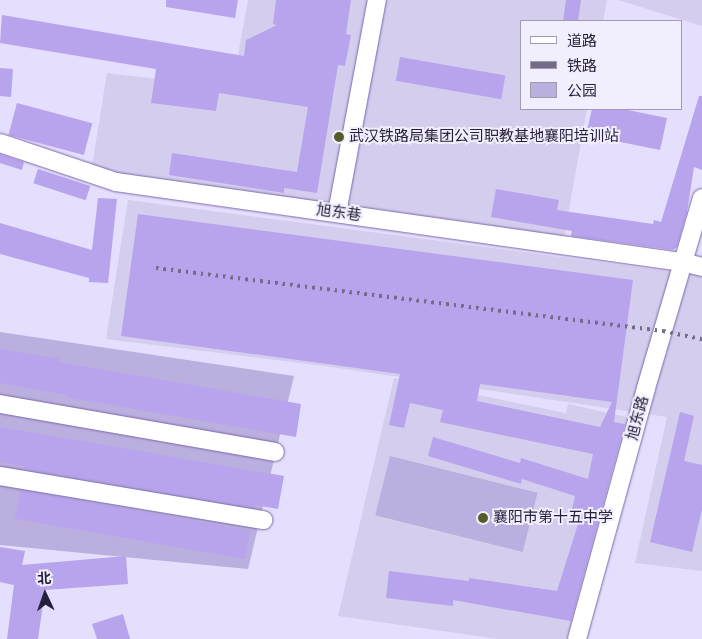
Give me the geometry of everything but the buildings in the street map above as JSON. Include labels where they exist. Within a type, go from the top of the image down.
[{"type":"street","points":[[337,213],[377,0]]},
{"type":"street","name":"旭东巷","points":[[0,143],[116,182],[682,262],[702,267]]},
{"type":"street","name":"旭东路","points":[[577,639],[682,262],[702,198]]},
{"type":"street","points":[[0,404],[275,452]]},
{"type":"street","points":[[0,476],[262,520]]},
{"type":"shaded area","name":"武汉铁路局集团公司职教基地襄阳培训站","points":[[248,0],[607,0],[603,20],[520,20],[520,110],[587,110],[564,238],[123,175],[92,166],[107,73],[232,88]]},
{"type":"shaded area","points":[[618,0],[702,0],[702,26]]},
{"type":"shaded area","points":[[128,200],[697,275],[702,259],[702,571],[635,563],[667,417],[332,367],[106,339]]},
{"type":"shaded area","name":"襄阳市第十五中学","points":[[394,378],[566,413],[568,404],[635,419],[569,639],[498,639],[338,616]]},
{"type":"green space","points":[[0,332],[294,376],[248,569],[0,545]]},
{"type":"green space","points":[[390,456],[537,493],[523,552],[375,515]]},
{"type":"railway","points":[[156,268],[663,331],[702,339]]},
{"type":"place","name":"武汉铁路局集团公司职教基地襄阳培训站","points":[[339,137]]},
{"type":"place","name":"襄阳市第十五中学","points":[[483,518]]}]
